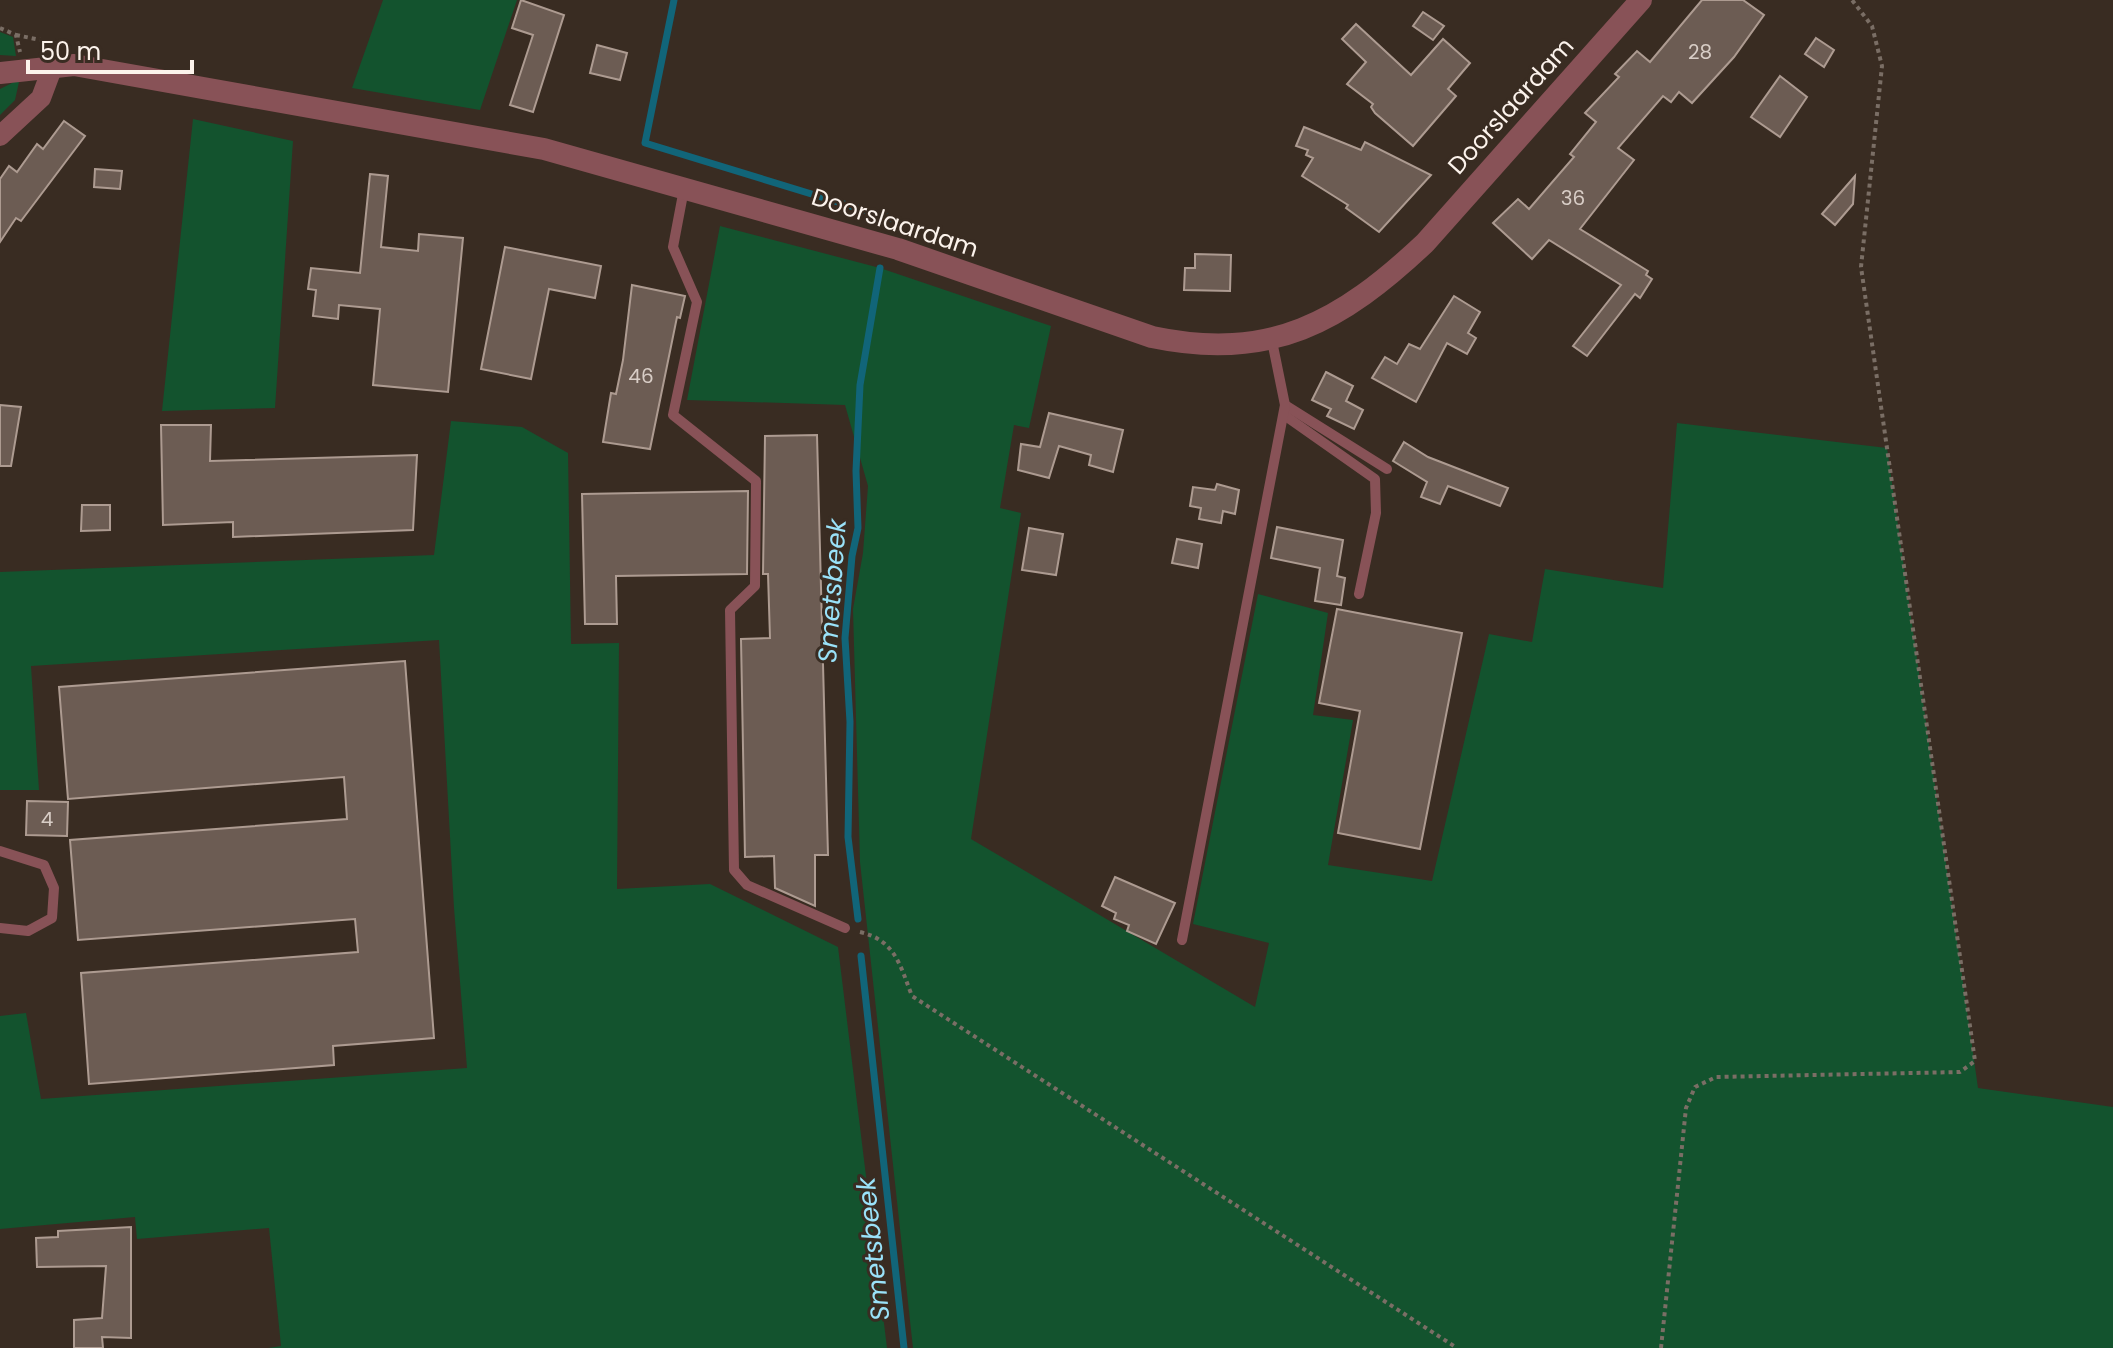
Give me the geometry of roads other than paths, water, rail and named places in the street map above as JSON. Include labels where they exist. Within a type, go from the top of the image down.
[{"type":"street","name":"Doorslaardam","points":[[0,73],[74,65],[501,140],[684,187],[898,249],[1152,337],[1200,345],[1272,341],[1322,322],[1354,304],[1425,243],[1641,0]]},
{"type":"street","points":[[0,136],[41,98],[53,66]]},
{"type":"lane","points":[[684,187],[673,247],[697,302],[673,415],[756,481],[755,586],[730,610],[734,870],[747,885],[845,928]]},
{"type":"lane","points":[[1182,940],[1284,410],[1272,341]]},
{"type":"lane","points":[[1284,410],[1387,469]]},
{"type":"lane","points":[[1284,410],[1375,479],[1376,513],[1359,594]]},
{"type":"lane","points":[[0,851],[44,865],[54,888],[52,918],[28,931],[0,928]]},
{"type":"waterway","name":"Smetsbeek","points":[[674,0],[645,143],[890,218]]},
{"type":"waterway","name":"Smetsbeek","points":[[858,919],[848,837],[850,722],[845,638],[852,556],[858,528],[856,471],[860,385],[880,268]]},
{"type":"waterway","name":"Smetsbeek","points":[[861,956],[904,1348]]}]
